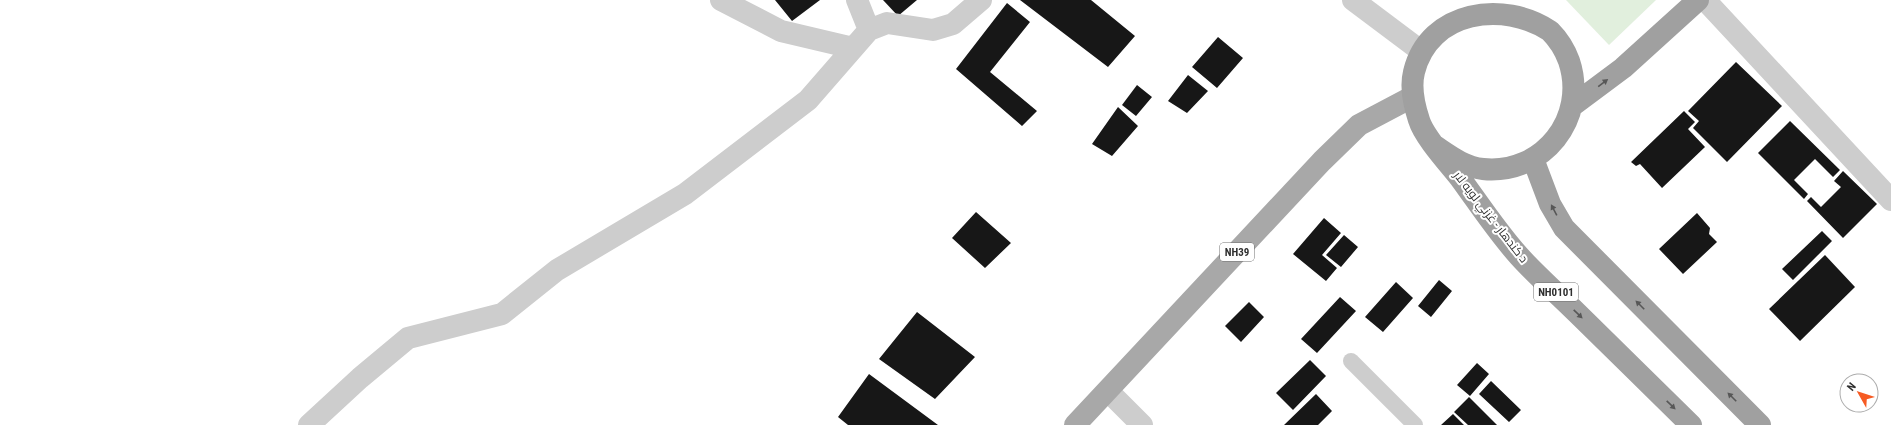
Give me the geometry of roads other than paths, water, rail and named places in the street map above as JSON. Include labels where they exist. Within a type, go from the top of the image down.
[{"type":"highway","name":"NH0101","points":[[1412,97],[1413,73],[1421,51],[1434,33],[1470,0]]},
{"type":"highway","points":[[1572,106],[1623,68],[1698,0]]},
{"type":"highway","points":[[1435,146],[1457,161],[1482,169],[1508,168],[1533,158],[1551,145],[1564,127],[1572,106],[1574,83],[1569,60],[1558,39],[1541,22],[1520,11],[1497,7],[1473,10],[1451,19]]},
{"type":"highway","name":"د کندهار - غزني لويه لار","points":[[1412,97],[1420,123],[1435,146],[1518,256],[1691,425]]},
{"type":"highway","points":[[1533,158],[1550,204],[1564,228],[1760,425]]},
{"type":"main road","name":"NH39","points":[[1076,425],[1317,167],[1359,125],[1412,97]]},
{"type":"street","points":[[720,0],[781,31],[853,48]]},
{"type":"street","points":[[856,0],[869,30]]},
{"type":"street","points":[[309,425],[360,378],[408,338],[502,314],[557,270],[685,194],[808,100],[869,30],[887,23],[933,30],[953,24],[981,0]]},
{"type":"street","points":[[1353,0],[1421,51]]},
{"type":"street","points":[[1704,0],[1891,200]]},
{"type":"street","points":[[1108,391],[1142,425]]},
{"type":"lane","points":[[1351,361],[1415,425]]}]
